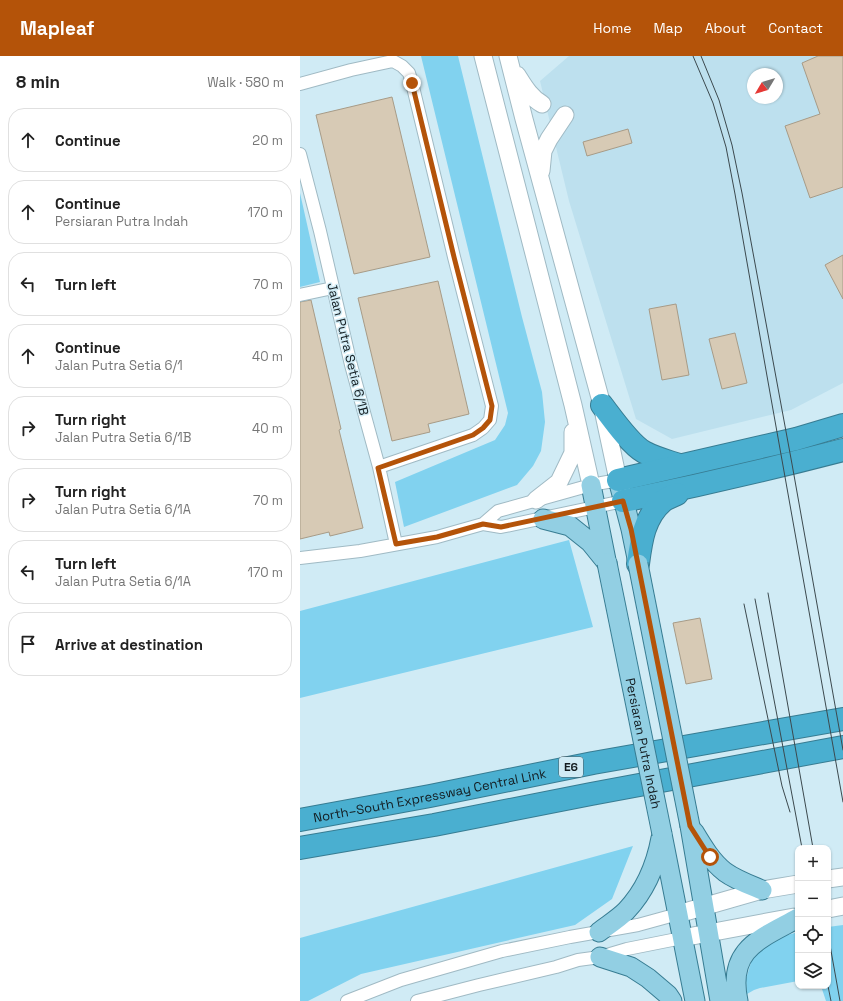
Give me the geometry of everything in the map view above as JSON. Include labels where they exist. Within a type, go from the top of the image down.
[{"type":"highway","points":[[602,405],[633,443],[642,451],[679,465]]},
{"type":"highway","points":[[618,480],[796,439],[843,425]]},
{"type":"highway","points":[[623,501],[691,487],[843,450]]},
{"type":"highway","points":[[638,564],[645,528],[656,508],[664,500],[691,487]]},
{"type":"highway","name":"North–South Expressway Central Link","points":[[300,820],[593,763],[843,719]]},
{"type":"highway","name":"E6","points":[[300,848],[434,825],[843,747]]},
{"type":"main road","points":[[483,56],[574,405],[591,485]]},
{"type":"main road","points":[[509,60],[527,91],[542,104]]},
{"type":"main road","points":[[509,60],[602,405],[618,480],[631,529],[690,826],[720,1001]]},
{"type":"main road","points":[[493,95],[507,109],[524,119]]},
{"type":"main road","points":[[540,178],[543,151],[549,139],[565,116]]},
{"type":"main road","points":[[508,151],[514,136],[524,119]]},
{"type":"main road","points":[[536,500],[559,482],[572,453],[574,405]]},
{"type":"main road","name":"Persiaran Putra Indah","points":[[591,485],[695,1001]]},
{"type":"main road","points":[[543,518],[570,526],[590,542],[607,563]]},
{"type":"main road","points":[[690,826],[717,865],[737,879],[762,890]]},
{"type":"main road","points":[[599,932],[626,911],[638,895],[650,874],[662,834]]},
{"type":"main road","points":[[831,879],[843,877]]},
{"type":"main road","points":[[678,914],[762,890],[795,884]]},
{"type":"main road","points":[[831,908],[843,906]]},
{"type":"main road","points":[[682,938],[795,918]]},
{"type":"main road","points":[[738,1001],[736,994],[736,971],[746,951],[754,943],[795,919]]},
{"type":"main road","points":[[600,957],[632,967],[668,995],[672,1001]]},
{"type":"street","points":[[300,84],[351,70],[393,61],[402,66],[409,73],[492,406],[490,420],[483,428],[473,435],[378,468]]},
{"type":"street","name":"Jalan Putra Setia 6/1B","points":[[300,154],[396,544]]},
{"type":"street","points":[[300,295],[333,288]]},
{"type":"street","points":[[300,558],[360,551],[437,537],[483,524],[498,511],[591,485],[618,480]]},
{"type":"street","points":[[483,524],[501,527],[623,501]]},
{"type":"street","points":[[347,1001],[401,980],[502,951],[638,925],[678,914]]},
{"type":"street","points":[[417,1001],[556,967],[578,960],[600,957],[627,949],[682,938]]},
{"type":"shaded area","points":[[421,56],[458,56],[522,317],[542,392],[545,422],[541,451],[533,466],[517,485],[404,527],[395,482],[495,440],[505,425],[508,413]]},
{"type":"shaded area","points":[[569,56],[843,56],[843,383],[791,410],[672,439],[636,419],[569,201],[540,81]]},
{"type":"shaded area","points":[[300,193],[320,282],[300,287]]},
{"type":"shaded area","points":[[569,540],[593,627],[300,698],[300,611]]},
{"type":"shaded area","points":[[633,846],[612,899],[575,925],[361,974],[308,1001],[300,1001],[300,938]]},
{"type":"shaded area","points":[[843,925],[843,1001],[826,1001],[822,989],[831,989],[831,927]]},
{"type":"shaded area","points":[[795,933],[795,982],[760,988],[747,994],[746,979],[752,959],[760,949],[777,938]]},
{"type":"building","points":[[818,56],[843,56],[843,187],[810,198],[785,126],[820,114],[802,63]]},
{"type":"building","points":[[392,97],[430,257],[354,274],[316,115]]},
{"type":"building","points":[[628,129],[632,143],[587,156],[583,142]]},
{"type":"building","points":[[843,255],[843,299],[825,265]]},
{"type":"building","points":[[438,281],[469,414],[428,424],[430,432],[392,441],[358,298]]},
{"type":"building","points":[[311,300],[341,429],[339,430],[363,528],[330,536],[329,532],[300,539],[300,302]]},
{"type":"building","points":[[676,304],[689,375],[662,380],[649,309]]},
{"type":"building","points":[[735,333],[747,383],[722,389],[709,339]]},
{"type":"building","points":[[700,618],[712,679],[686,684],[673,623]]},
{"type":"tram line","points":[[693,56],[713,103],[726,147],[843,802]]},
{"type":"tram line","points":[[701,56],[719,100],[732,145],[742,193],[843,750]]},
{"type":"tram line","points":[[768,593],[812,845]]},
{"type":"tram line","points":[[755,599],[801,845]]},
{"type":"tram line","points":[[744,604],[782,786],[790,812]]},
{"type":"tram line","points":[[831,951],[840,1001]]},
{"type":"tram line","points":[[829,989],[831,1001]]},
{"type":"route","points":[[412,83],[492,406],[490,420],[483,428],[473,435],[378,468],[396,544],[437,537],[483,524],[501,527],[623,501],[631,529],[690,826],[710,857]]}]
